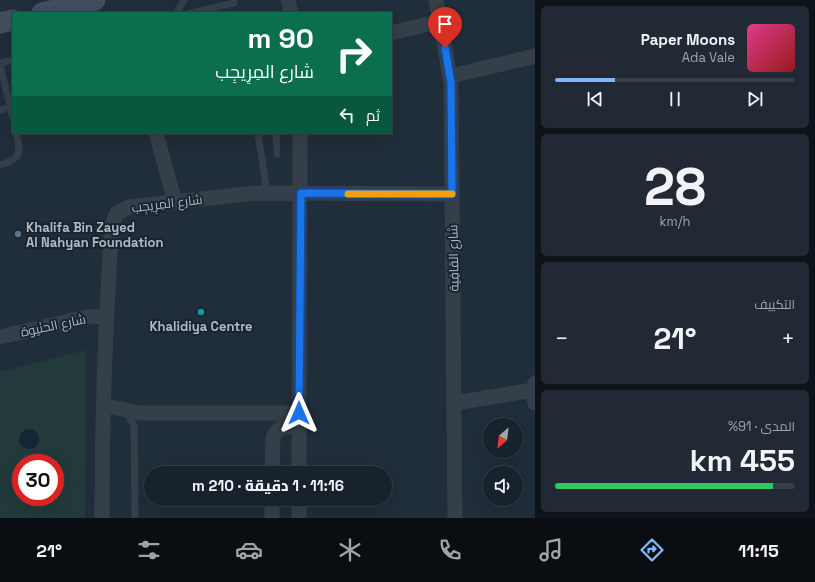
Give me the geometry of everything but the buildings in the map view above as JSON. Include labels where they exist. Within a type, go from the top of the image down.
[{"type":"main road","points":[[46,12],[96,0]]},
{"type":"main road","points":[[0,23],[12,20]]},
{"type":"street","points":[[288,0],[290,12]]},
{"type":"street","name":"شارع القافِية","points":[[436,0],[451,76],[455,518]]},
{"type":"street","points":[[392,33],[441,22]]},
{"type":"street","points":[[451,76],[535,56]]},
{"type":"street","points":[[156,134],[174,202]]},
{"type":"street","points":[[299,466],[300,134]]},
{"type":"street","name":"شارع المِرِيجِب","points":[[102,518],[102,405],[107,316],[114,218],[122,209],[174,202],[266,193],[452,194]]},
{"type":"street","name":"شارع الحنَيوة","points":[[0,337],[87,317],[107,316]]},
{"type":"street","points":[[454,403],[534,392]]},
{"type":"street","points":[[102,405],[140,413],[299,419]]},
{"type":"street","points":[[272,466],[272,442],[276,432],[299,419]]},
{"type":"street","points":[[272,506],[272,518]]},
{"type":"street","points":[[299,506],[299,518]]},
{"type":"lane","points":[[177,12],[184,0]]},
{"type":"lane","points":[[195,12],[234,3]]},
{"type":"lane","points":[[12,60],[0,64],[12,115]]},
{"type":"lane","points":[[0,110],[10,107]]},
{"type":"lane","points":[[0,165],[12,162],[18,156],[20,147],[16,134]]},
{"type":"lane","points":[[258,134],[266,193]]},
{"type":"lane","points":[[276,134],[277,154]]},
{"type":"lane","points":[[125,411],[131,418],[134,426],[135,518]]},
{"type":"green space","points":[[86,350],[85,518],[0,518],[0,372]]},
{"type":"water","points":[[29,429],[36,432],[39,439],[36,446],[29,449],[22,446],[19,439],[22,432]]},
{"type":"slow traffic","points":[[348,194],[452,194]]},
{"type":"place","name":"Khalifa Bin Zayed Al Nahyan Foundation","points":[[18,234]]},
{"type":"place","name":"Khalidiya Centre","points":[[201,312]]},
{"type":"route","points":[[299,413],[301,193],[452,194],[451,83],[445,48]]}]
